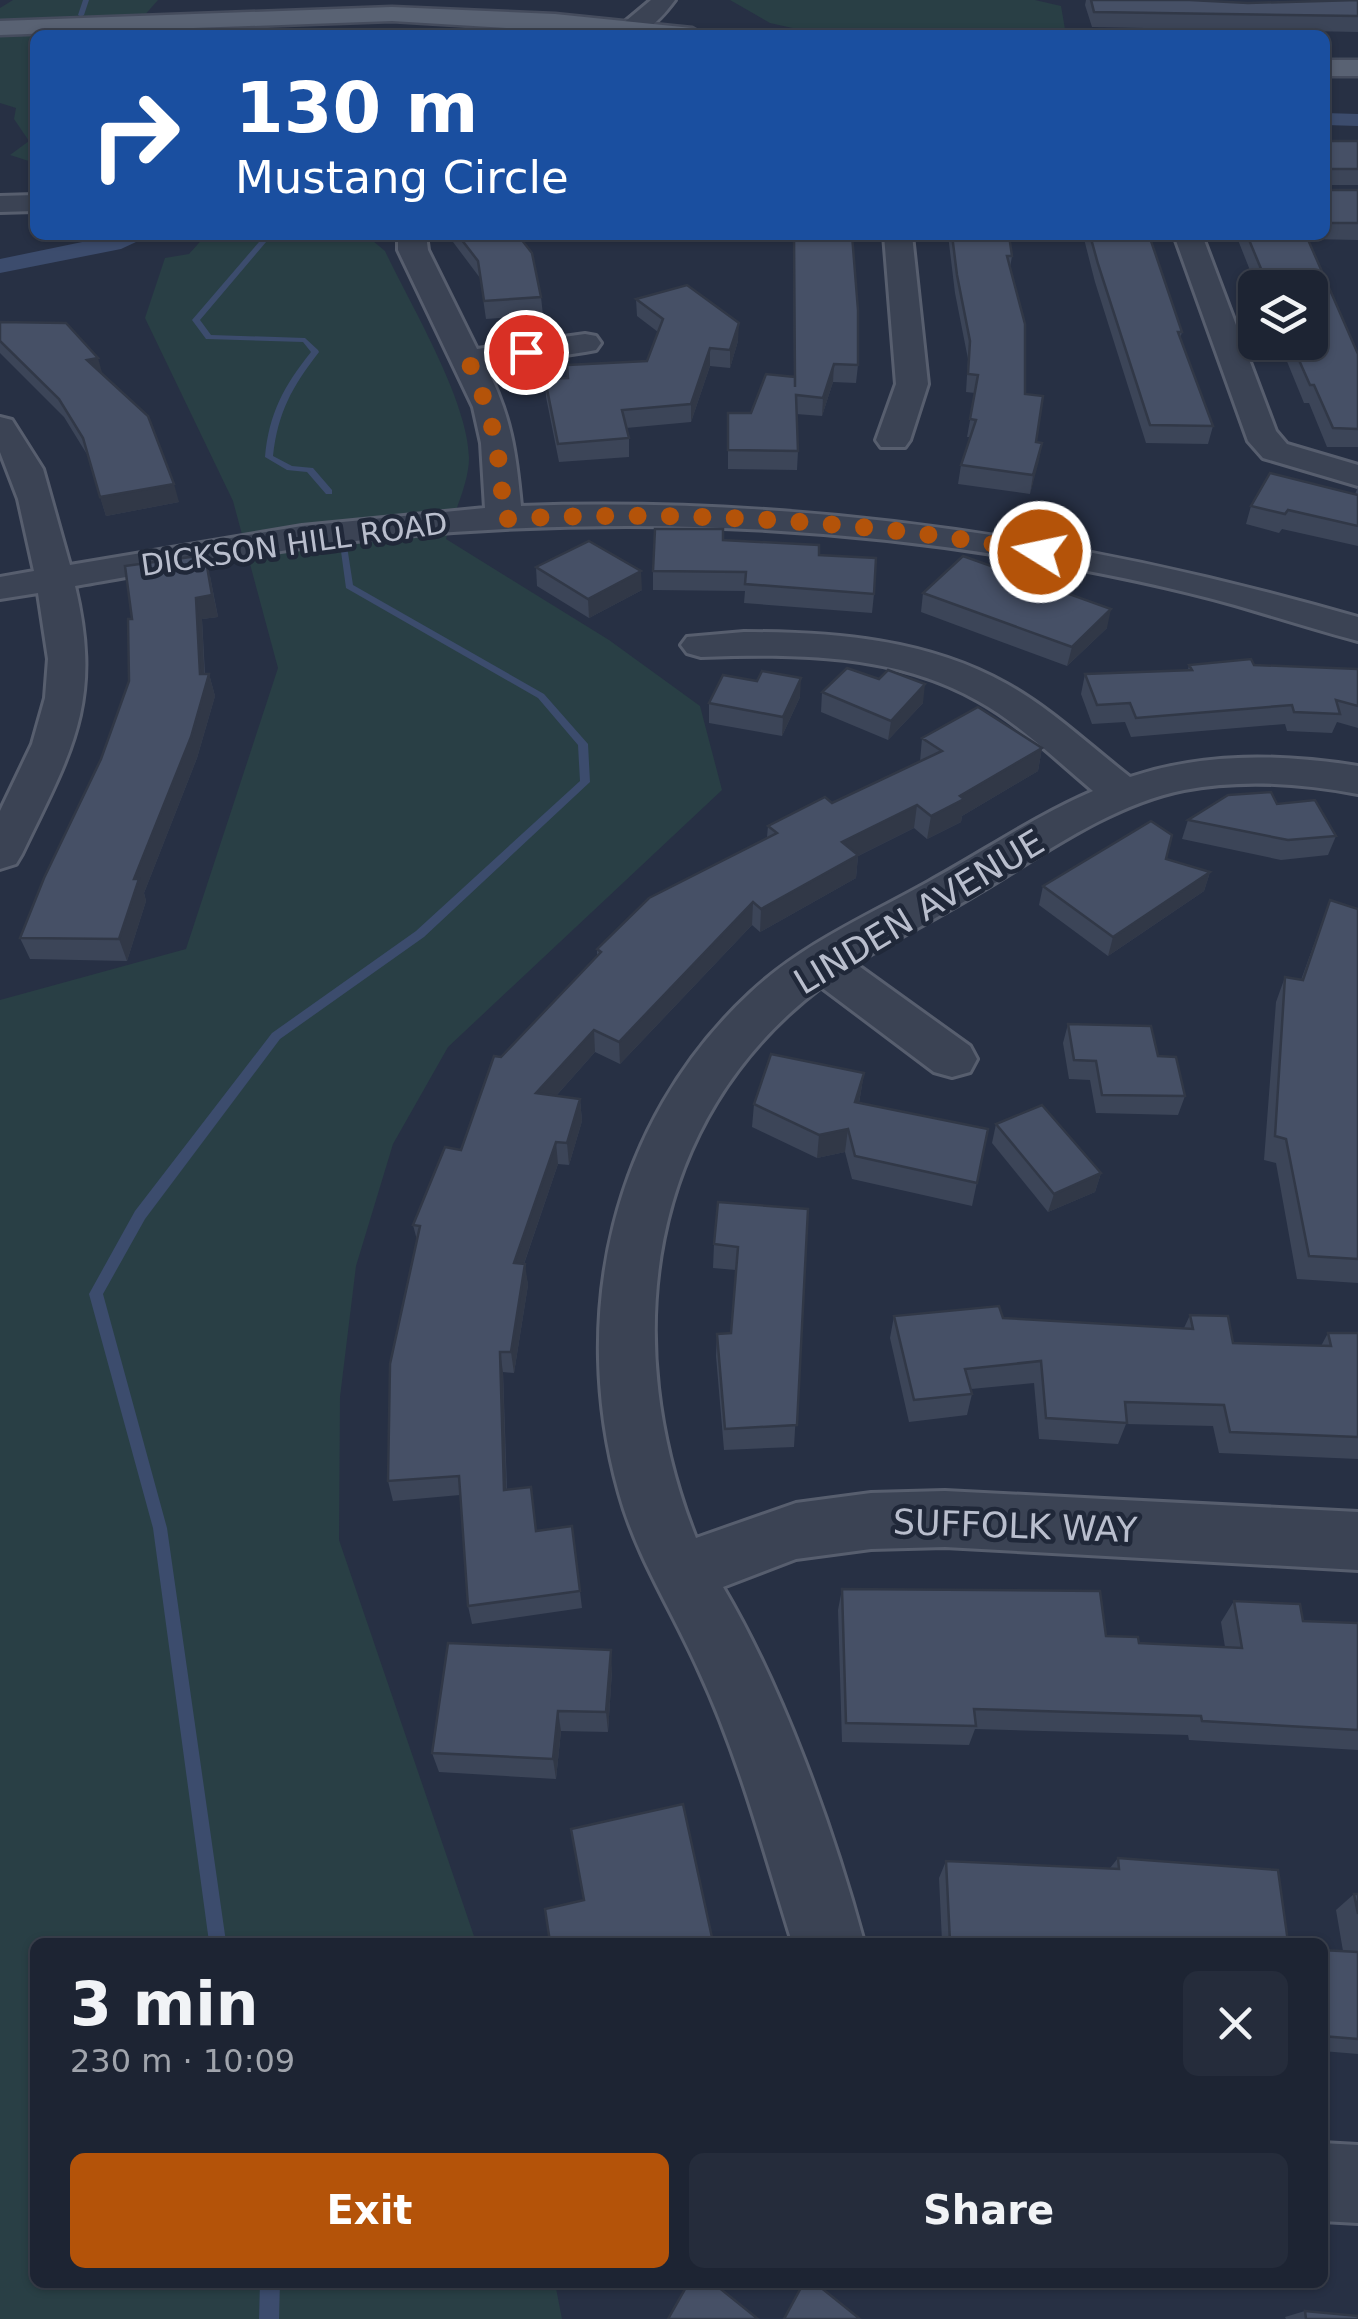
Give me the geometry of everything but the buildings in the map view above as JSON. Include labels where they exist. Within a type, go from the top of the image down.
[{"type":"main road","points":[[0,28],[392,14],[502,17],[608,30]]},
{"type":"main road","points":[[247,30],[356,26],[452,30]]},
{"type":"main road","points":[[0,40],[30,38]]},
{"type":"main road","points":[[1330,68],[1358,68]]},
{"type":"main road","points":[[1330,82],[1358,82]]},
{"type":"street","points":[[624,30],[626,17],[642,0]]},
{"type":"street","points":[[627,30],[646,19],[664,0]]},
{"type":"street","points":[[0,204],[30,204]]},
{"type":"street","points":[[412,240],[413,250],[490,407],[498,443],[503,506]]},
{"type":"street","points":[[893,440],[912,384],[898,240]]},
{"type":"street","points":[[1190,240],[1260,434],[1275,450],[1358,476]]},
{"type":"street","points":[[468,360],[586,343]]},
{"type":"street","points":[[0,427],[22,458],[51,565],[66,640],[68,678],[60,718],[0,854]]},
{"type":"street","name":"DICKSON HILL ROAD","points":[[0,560],[51,565],[345,531],[503,506],[696,491],[922,508],[1124,540],[1358,598]]},
{"type":"street","name":"DICKSON HILL ROAD","points":[[503,506],[916,533],[1156,574],[1358,628]]},
{"type":"street","name":"DICKSON HILL ROAD","points":[[0,588],[51,565]]},
{"type":"street","points":[[701,645],[790,641],[906,656],[992,692],[1029,716],[1125,794]]},
{"type":"street","name":"LINDEN AVENUE","points":[[827,1938],[775,1774],[724,1652],[680,1572],[648,1488],[626,1386],[626,1285],[640,1208],[689,1098],[724,1048],[768,1004],[823,964],[1125,794],[1165,781],[1242,770],[1284,770],[1358,780]]},
{"type":"street","points":[[823,964],[952,1059]]},
{"type":"street","name":"SUFFOLK WAY","points":[[680,1572],[796,1532],[871,1521],[945,1519],[1358,1542]]},
{"type":"street","points":[[1328,2182],[1358,2184]]},
{"type":"green space","points":[[13,0],[158,0],[131,30],[30,30],[30,161],[10,155],[29,141],[14,119],[16,108],[0,103],[0,8]]},
{"type":"green space","points":[[730,0],[1035,0],[1061,6],[1065,30],[807,30],[770,23]]},
{"type":"green space","points":[[202,240],[373,240],[385,251],[449,382],[466,435],[466,478],[446,539],[609,640],[700,706],[722,790],[448,1047],[393,1144],[356,1266],[340,1397],[339,1540],[475,1938],[30,1938],[30,2288],[556,2288],[562,2319],[0,2319],[0,1000],[186,949],[278,668],[233,501],[145,318],[165,258],[189,254]]},
{"type":"waterway","points":[[81,15],[86,0]]},
{"type":"waterway","points":[[1330,119],[1358,120]]},
{"type":"waterway","points":[[0,266],[125,240]]},
{"type":"waterway","points":[[265,240],[196,320],[209,337],[305,340],[315,352],[282,400],[269,457],[290,468],[310,470],[329,492]]},
{"type":"waterway","points":[[216,1938],[160,1528],[96,1294],[140,1215],[276,1036],[420,934],[585,782],[583,744],[541,696],[349,586],[343,546]]},
{"type":"waterway","points":[[269,2319],[270,2288]]},
{"type":"route","points":[[526,352],[468,360],[490,407],[498,443],[504,519],[618,516],[769,520],[916,533],[1040,552]]}]
